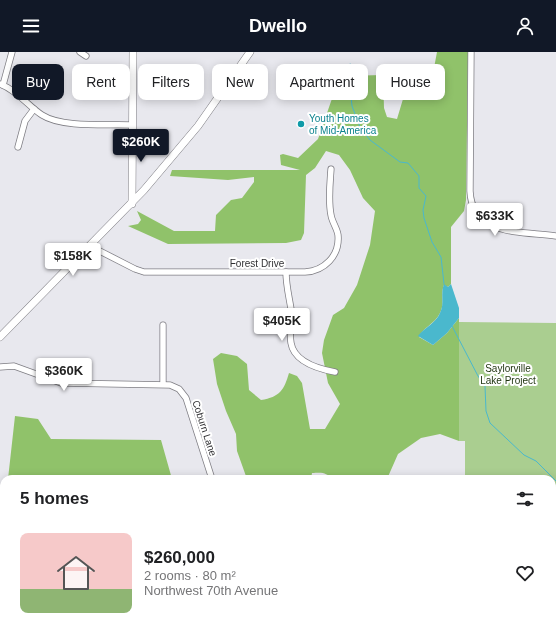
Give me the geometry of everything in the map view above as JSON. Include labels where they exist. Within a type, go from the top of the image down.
[{"type":"main road","points":[[128,52],[129,112],[132,125]]},
{"type":"main road","points":[[132,204],[133,52]]},
{"type":"main road","points":[[0,337],[132,204],[198,126],[250,52]]},
{"type":"street","points":[[12,52],[1,84],[47,118],[59,122],[132,125]]},
{"type":"street","points":[[80,52],[86,56]]},
{"type":"street","points":[[471,52],[470,191],[472,205],[476,212],[489,225],[504,229],[556,236]]},
{"type":"street","points":[[18,147],[25,121],[34,109]]},
{"type":"street","name":"Forest Drive","points":[[90,246],[135,269],[144,272],[286,272],[316,270],[330,261],[336,251],[338,235],[330,210],[331,169]]},
{"type":"street","points":[[286,272],[286,289],[291,308],[291,344],[295,354],[319,368],[335,372]]},
{"type":"street","points":[[162,384],[163,325]]},
{"type":"street","name":"Coburn Lane","points":[[0,367],[14,366],[61,383],[162,384],[174,386],[186,398],[211,475]]},
{"type":"green space","points":[[437,52],[468,52],[466,200],[464,211],[451,227],[451,284],[448,287],[444,285],[442,292],[442,306],[438,317],[423,331],[419,337],[433,345],[447,333],[459,318],[459,441],[440,434],[421,438],[398,454],[389,475],[329,475],[323,473],[312,473],[312,475],[246,475],[237,451],[236,434],[217,384],[213,359],[221,353],[237,356],[247,364],[249,390],[261,400],[277,395],[283,388],[289,373],[297,376],[302,383],[310,429],[325,429],[340,404],[328,383],[322,353],[324,340],[333,315],[344,308],[357,285],[370,245],[375,211],[363,198],[350,170],[339,155],[326,151],[315,168],[306,175],[304,233],[301,240],[286,243],[168,244],[128,226],[138,224],[141,220],[137,211],[174,231],[215,231],[216,215],[231,200],[242,198],[254,182],[254,177],[228,180],[170,176],[172,170],[300,170],[281,165],[280,155],[283,154],[298,158],[318,139],[332,100],[368,100],[368,75],[376,75],[376,100],[384,100],[384,108],[387,117],[397,119],[403,100],[445,100],[445,64],[435,64]]},
{"type":"green space","name":"Saylorville Lake Project","points":[[459,322],[556,323],[556,475],[465,475],[465,441],[459,441]]},
{"type":"green space","points":[[15,416],[38,419],[51,439],[161,440],[171,475],[8,475]]},
{"type":"water","points":[[444,284],[448,287],[451,284],[459,308],[459,318],[447,333],[433,345],[418,336],[436,320],[440,313]]},
{"type":"waterway","points":[[351,100],[352,106],[360,127],[370,140],[400,162],[408,163],[419,176],[419,188],[426,196],[423,210],[424,218],[432,242],[441,257],[444,284]]},
{"type":"waterway","points":[[452,326],[478,376],[485,386],[486,411],[490,423],[524,455],[536,461],[550,475]]},
{"type":"place","name":"Youth Homes of Mid-America","points":[[301,124]]}]
